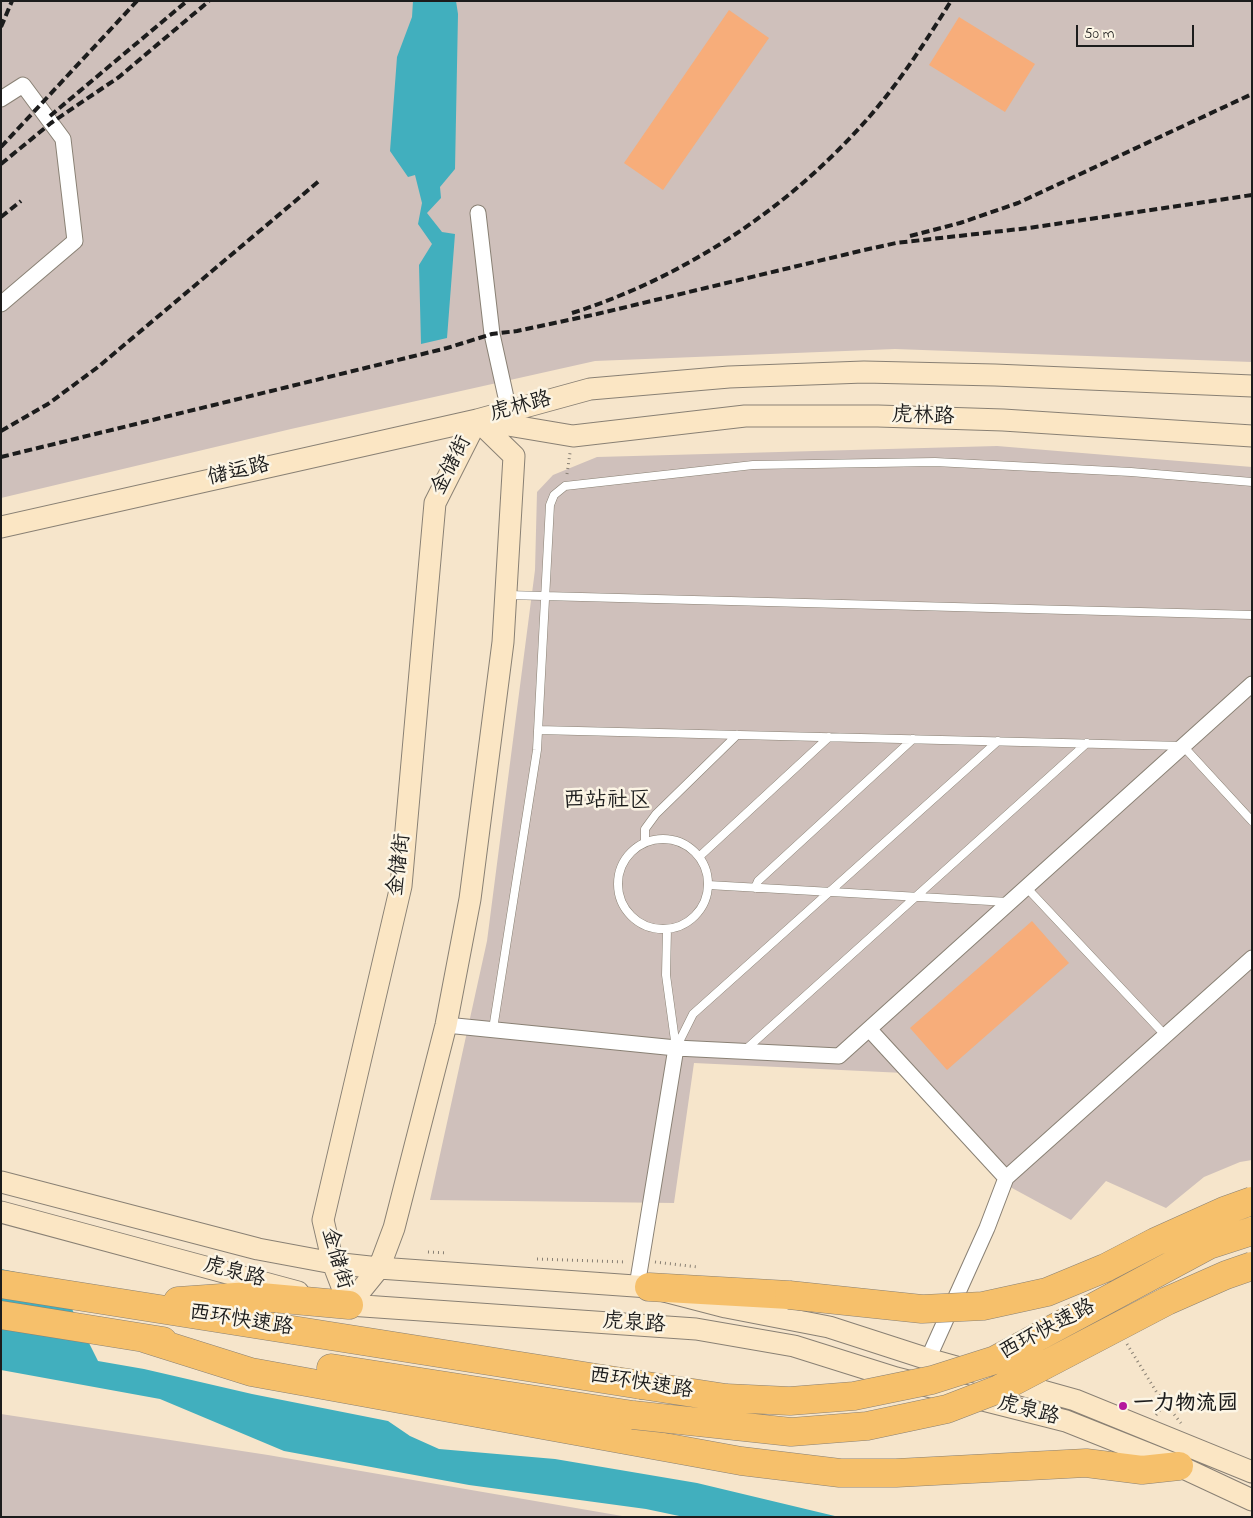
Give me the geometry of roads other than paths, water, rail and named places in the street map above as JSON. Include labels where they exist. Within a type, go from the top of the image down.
[{"type":"highway","points":[[643,1287],[789,1295],[922,1309],[983,1306],[1047,1292],[1104,1268],[1224,1211],[1252,1201]]},
{"type":"highway","name":"西环快速路","points":[[1,1284],[726,1398],[790,1401],[854,1396],[932,1380],[995,1360],[1210,1246],[1252,1231]]},
{"type":"highway","name":"西环快速路","points":[[1,1315],[634,1415],[791,1432],[867,1426],[948,1409],[999,1389],[1167,1301],[1252,1266]]},
{"type":"highway","points":[[129,1304],[250,1296],[348,1305]]},
{"type":"highway","points":[[146,1339],[251,1372],[741,1461],[849,1473],[896,1473],[1086,1464],[1142,1470],[1179,1466]]},
{"type":"street","points":[[1,99],[24,84],[63,139],[75,242],[1,304]]},
{"type":"street","points":[[478,213],[492,334],[509,411]]},
{"type":"street","name":"虎林路","points":[[477,420],[590,389],[730,377],[836,373],[995,375],[1252,386]]},
{"type":"street","name":"虎林路","points":[[477,420],[573,436],[746,416],[878,416],[1004,420],[1252,436]]},
{"type":"street","name":"储运路","points":[[1,527],[477,420]]},
{"type":"street","name":"金储街","points":[[477,420],[514,456],[503,642],[470,899],[446,1025],[394,1228],[379,1268],[348,1305],[334,1263],[323,1220],[401,886],[435,503],[477,420]]},
{"type":"street","points":[[446,1025],[676,1048],[839,1056],[1252,684]]},
{"type":"street","points":[[928,1359],[987,1228],[1006,1178],[1252,958]]},
{"type":"street","points":[[869,1029],[1006,1178]]},
{"type":"street","points":[[643,1287],[676,1048]]},
{"type":"street","name":"虎泉路","points":[[1,1182],[258,1249],[334,1263],[379,1268],[643,1287],[726,1307],[829,1327],[928,1359],[1076,1400],[1252,1472]]},
{"type":"street","name":"虎泉路","points":[[1,1212],[348,1305],[696,1330],[794,1346],[896,1378],[1066,1422],[1179,1466],[1252,1500]]},
{"type":"lane","points":[[493,1030],[537,750],[550,505],[554,495],[565,486],[753,465],[935,462],[1131,472],[1252,482]]},
{"type":"lane","points":[[506,595],[1252,615]]},
{"type":"lane","points":[[538,730],[1184,746],[1252,821]]},
{"type":"lane","points":[[645,842],[645,829],[656,814],[738,735]]},
{"type":"lane","points":[[700,856],[829,737]]},
{"type":"lane","points":[[755,888],[758,880],[913,739]]},
{"type":"lane","points":[[676,1048],[693,1014],[998,741]]},
{"type":"lane","points":[[744,1051],[1087,743]]},
{"type":"lane","points":[[666,838],[680,841],[700,856],[708,875],[704,904],[695,917],[682,925],[667,929],[652,928],[638,922],[626,912],[617,884],[620,869],[627,856],[637,846],[645,842],[666,838]]},
{"type":"lane","points":[[708,885],[1010,902]]},
{"type":"lane","points":[[1026,887],[1165,1035]]},
{"type":"lane","points":[[667,929],[666,975],[676,1048]]},
{"type":"water","points":[[413,1],[456,1],[458,14],[455,169],[440,187],[441,198],[427,213],[442,232],[455,234],[447,338],[421,344],[419,265],[432,244],[418,224],[422,203],[415,175],[408,177],[390,151],[397,57],[412,17]]},
{"type":"water","points":[[1,1269],[58,1281],[98,1361],[388,1421],[410,1436],[439,1449],[555,1459],[697,1483],[839,1517],[684,1517],[646,1509],[469,1485],[284,1451],[160,1399],[1,1370]]},
{"type":"railway","points":[[1,27],[12,1]]},
{"type":"railway","points":[[1,147],[137,1]]},
{"type":"railway","points":[[50,116],[187,1]]},
{"type":"railway","points":[[1,164],[51,123],[119,77],[209,1]]},
{"type":"railway","points":[[572,313],[656,280],[696,259],[734,235],[807,180],[870,116],[913,60],[951,1]]},
{"type":"railway","points":[[910,236],[960,223],[1018,203],[1252,94]]},
{"type":"railway","points":[[1,431],[48,404],[98,367],[319,181]]},
{"type":"railway","points":[[1,457],[447,348],[492,334],[517,331],[597,314],[896,243],[1029,228],[1252,195]]},
{"type":"railway","points":[[1,217],[21,201]]},
{"type":"place","name":"一力物流园","points":[[1123,1406]]},
{"type":"district","name":"西站社区","points":[[607,802]]}]
